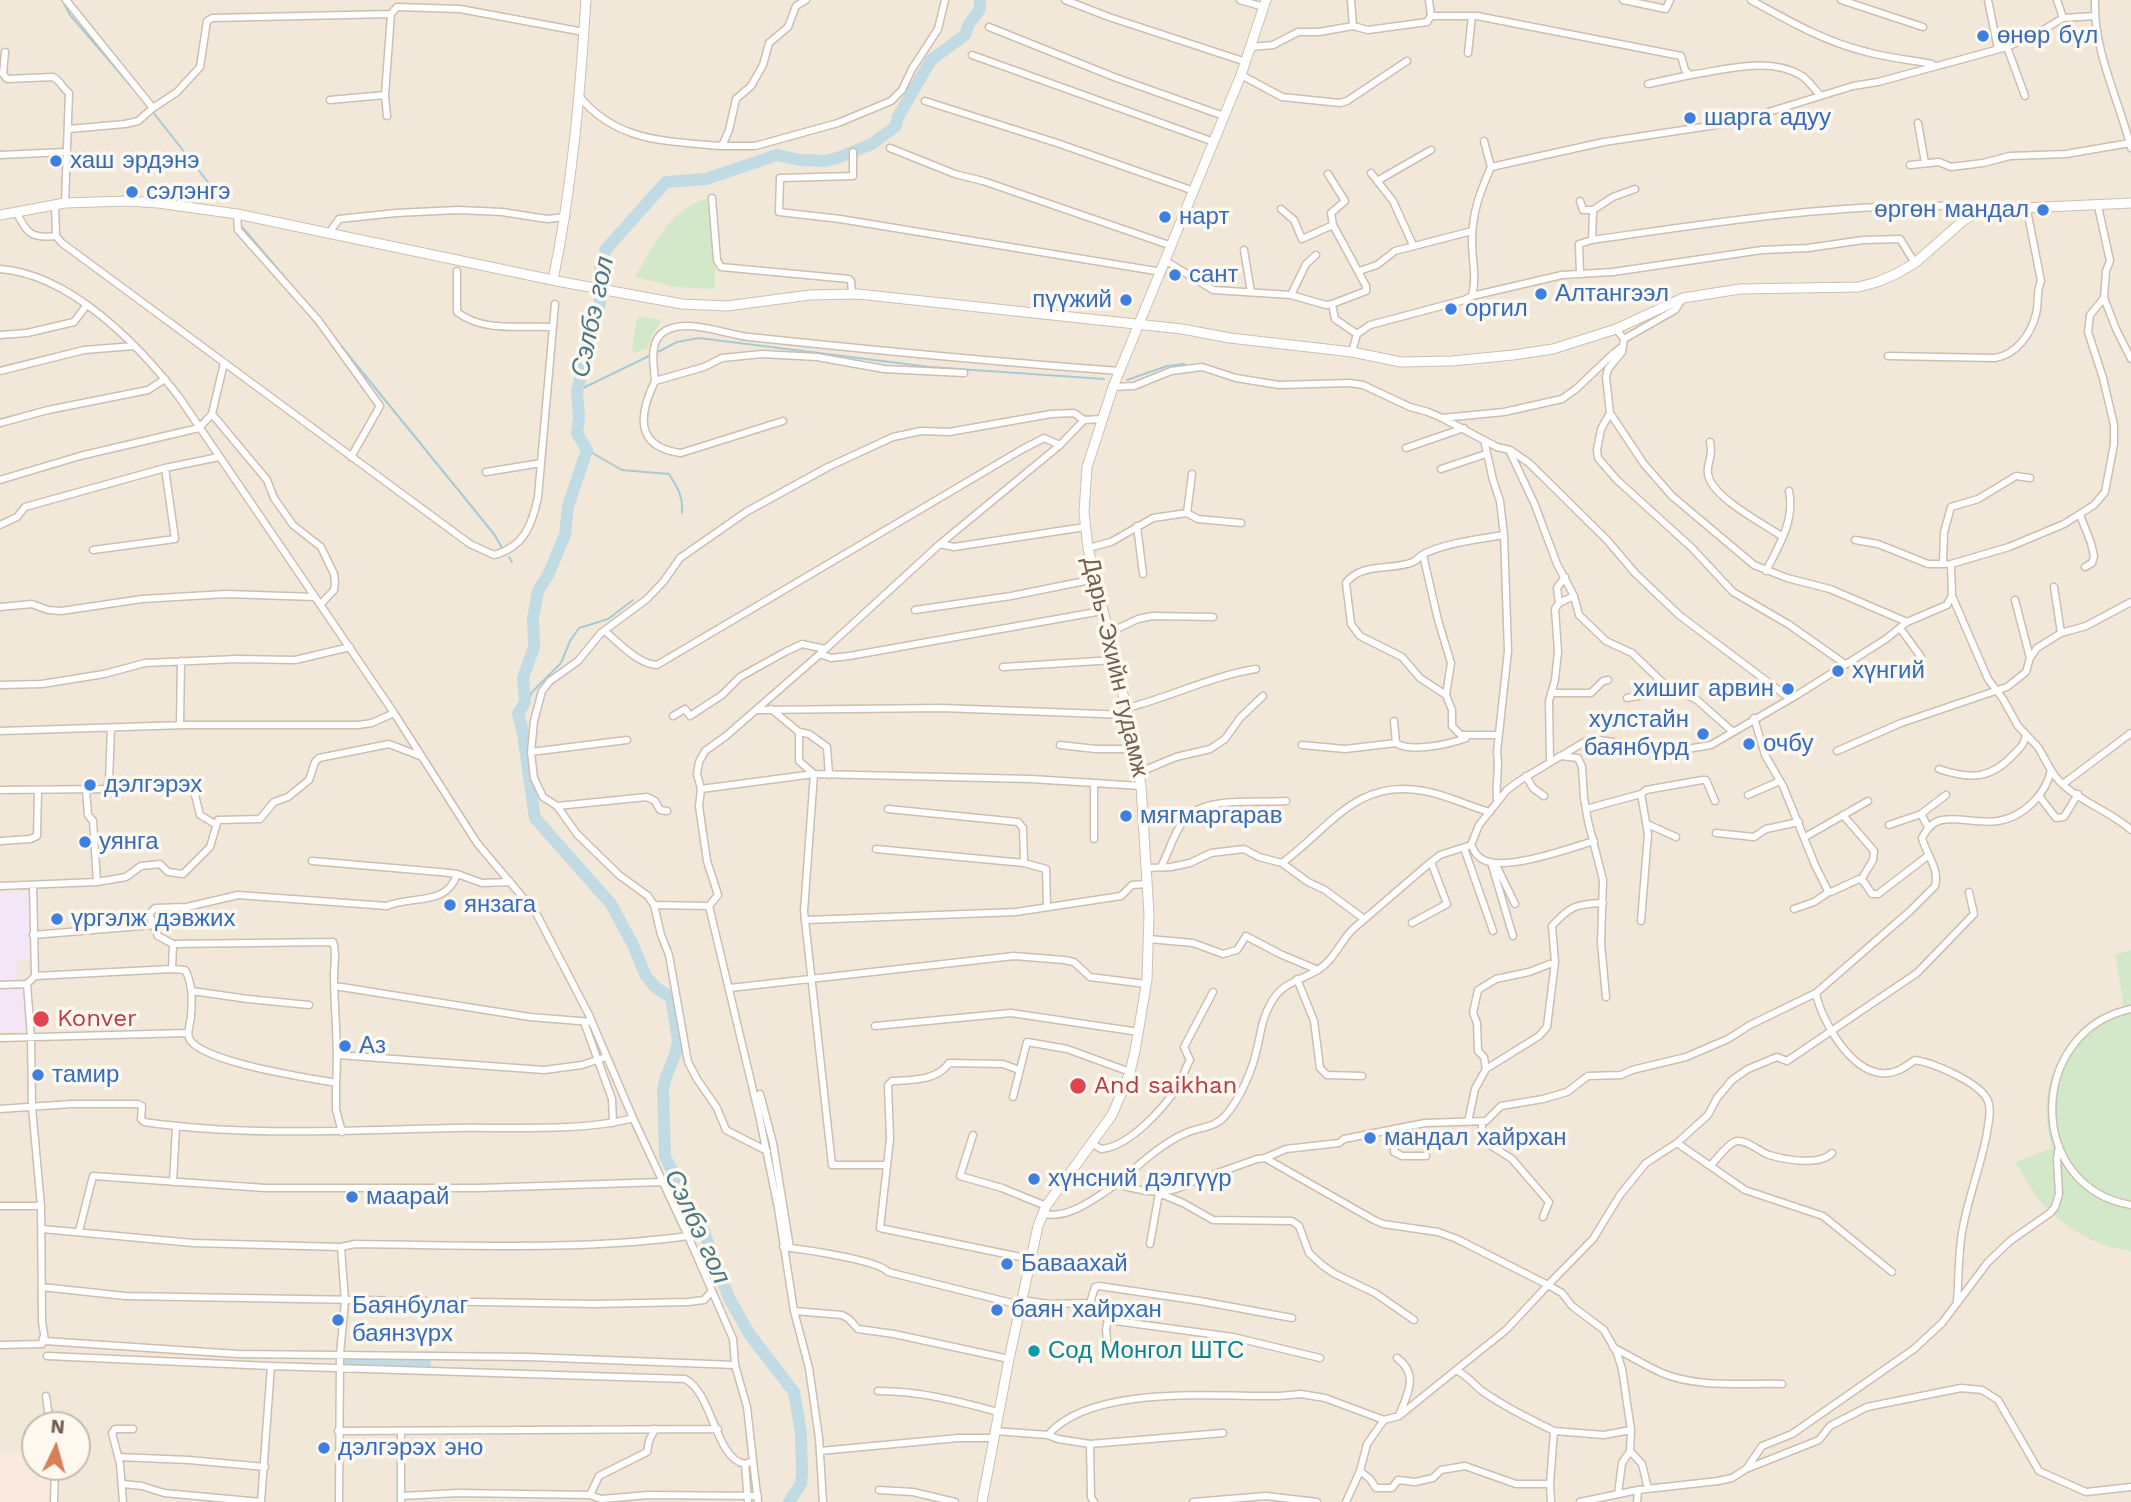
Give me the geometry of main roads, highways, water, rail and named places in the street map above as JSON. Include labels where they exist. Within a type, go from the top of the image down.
[{"type":"main road","points":[[558,281],[579,96],[586,0]]},
{"type":"main road","name":"Дарь-Эхийн гудамж","points":[[982,1502],[1020,1303],[1044,1210],[1112,1115],[1130,1072],[1146,984],[1149,939],[1140,772],[1088,548],[1085,527],[1086,477],[1113,387],[1195,191],[1246,62],[1265,4]]},
{"type":"main road","points":[[0,215],[60,204],[159,203],[237,214],[639,298],[682,304],[727,306],[810,295],[852,294],[1139,324],[1352,352],[1401,362],[1452,361],[1553,349],[1616,329],[1683,298],[1740,289],[1859,287],[1896,274],[1915,263],[1964,220],[1982,211],[2131,202]]},
{"type":"waterway","points":[[62,0],[70,15],[138,94]]},
{"type":"waterway","name":"Сэлбэ гол","points":[[789,1502],[801,1484],[802,1474],[801,1433],[794,1392],[750,1335],[729,1298],[704,1232],[665,1157],[663,1090],[678,1041],[671,997],[656,988],[646,976],[611,904],[535,818],[518,714],[525,702],[523,678],[534,647],[533,619],[538,591],[565,535],[568,506],[587,450],[577,433],[577,391],[600,303],[600,269],[606,249],[666,182],[706,179],[777,155],[800,160],[825,161],[872,144],[896,126],[898,117],[931,60],[965,35],[980,9],[980,0]]},
{"type":"waterway","points":[[152,111],[219,196]]},
{"type":"waterway","points":[[243,228],[310,307]]},
{"type":"waterway","points":[[656,353],[677,342],[699,338],[930,367],[1104,379]]},
{"type":"waterway","points":[[342,347],[494,534],[502,548]]},
{"type":"waterway","points":[[577,391],[651,355]]},
{"type":"waterway","points":[[1127,380],[1167,366],[1184,364]]},
{"type":"waterway","name":"Сэлбэ гол","points":[[587,450],[622,470],[669,474],[679,492],[682,513]]},
{"type":"waterway","points":[[509,557],[512,562]]},
{"type":"waterway","name":"Сэлбэ гол","points":[[522,728],[523,711],[532,692],[561,663],[579,628],[608,619],[633,600]]},
{"type":"waterway","points":[[346,1361],[425,1363]]},
{"type":"place","name":"өнөр бүл","points":[[1983,36]]},
{"type":"place","name":"шарга адуу","points":[[1690,118]]},
{"type":"place","name":"хаш эрдэнэ","points":[[56,161]]},
{"type":"place","name":"сэлэнгэ","points":[[132,192]]},
{"type":"place","name":"өргөн мандал","points":[[2043,210]]},
{"type":"place","name":"нарт","points":[[1165,217]]},
{"type":"place","name":"сант","points":[[1175,275]]},
{"type":"place","name":"Алтангээл","points":[[1541,294]]},
{"type":"place","name":"пүүжий","points":[[1126,300]]},
{"type":"place","name":"оргил","points":[[1451,309]]},
{"type":"place","name":"хүнгий","points":[[1838,671]]},
{"type":"place","name":"хишиг арвин","points":[[1788,689]]},
{"type":"place","name":"хулстайн баянбүрд","points":[[1703,734]]},
{"type":"place","name":"очбу","points":[[1749,744]]},
{"type":"place","name":"дэлгэрэх","points":[[90,785]]},
{"type":"place","name":"мягмаргарав","points":[[1126,816]]},
{"type":"place","name":"уянга","points":[[85,842]]},
{"type":"place","name":"янзага","points":[[450,905]]},
{"type":"place","name":"үргэлж дэвжих","points":[[57,919]]},
{"type":"place","name":"Konver","points":[[41,1019]]},
{"type":"place","name":"Аз","points":[[345,1046]]},
{"type":"place","name":"тамир","points":[[38,1075]]},
{"type":"place","name":"And saikhan","points":[[1078,1086]]},
{"type":"place","name":"мандал хайрхан","points":[[1370,1138]]},
{"type":"place","name":"хүнсний дэлгүүр","points":[[1034,1179]]},
{"type":"place","name":"маарай","points":[[352,1197]]},
{"type":"place","name":"Баваахай","points":[[1007,1264]]},
{"type":"place","name":"баян хайрхан","points":[[997,1310]]},
{"type":"place","name":"Баянбулаг баянзүрх","points":[[338,1320]]},
{"type":"place","name":"Сод Монгол ШТС","points":[[1034,1351]]},
{"type":"place","name":"дэлгэрэх эно","points":[[324,1448]]}]
